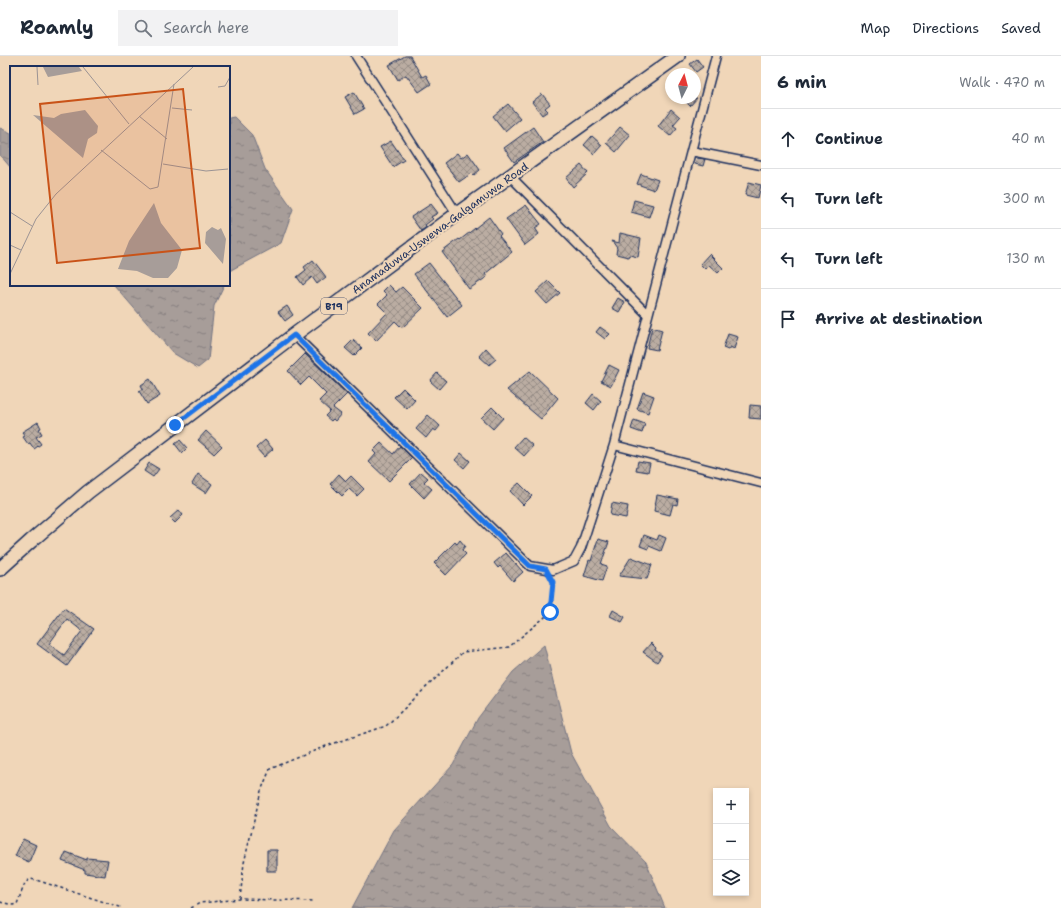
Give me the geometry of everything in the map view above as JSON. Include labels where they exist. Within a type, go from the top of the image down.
[{"type":"main road","name":"Anamaduwa-Uswewa-Galgamuwa Road","points":[[0,569],[88,492],[294,335],[457,214],[678,56]]},
{"type":"street","points":[[356,56],[457,214]]},
{"type":"street","points":[[294,335],[530,566],[552,570],[574,561],[581,548],[614,445],[716,56]]},
{"type":"street","points":[[691,151],[761,165]]},
{"type":"street","points":[[510,176],[648,315]]},
{"type":"street","points":[[614,445],[761,483]]},
{"type":"path","points":[[240,899],[244,863],[259,798],[270,769],[326,746],[386,726],[463,652],[509,647],[550,612],[553,582],[546,569]]},
{"type":"path","points":[[0,902],[13,905],[17,904],[25,883],[30,880],[36,880],[123,908]]},
{"type":"path","points":[[191,908],[200,903],[240,899],[315,901]]},
{"type":"water","points":[[234,117],[252,135],[265,169],[293,209],[281,243],[231,270],[230,272],[230,118]]},
{"type":"water","points":[[0,128],[10,133],[10,167],[0,155]]},
{"type":"water","points":[[115,286],[224,286],[214,306],[208,360],[198,368],[173,353]]},
{"type":"water","points":[[544,645],[571,753],[611,826],[646,862],[665,908],[352,908],[394,830],[453,765],[478,718],[513,672]]},
{"type":"building","points":[[405,56],[410,56],[422,77],[426,75],[431,84],[419,92],[406,75],[398,80],[389,65]]},
{"type":"building","points":[[697,59],[703,67],[701,68],[693,68],[690,64]]},
{"type":"building","points":[[354,92],[364,109],[355,114],[345,97]]},
{"type":"building","points":[[542,94],[550,104],[545,108],[548,111],[542,115],[532,102]]},
{"type":"building","points":[[508,104],[520,118],[505,131],[493,116]]},
{"type":"building","points":[[671,109],[680,117],[673,125],[677,128],[670,136],[658,126]]},
{"type":"building","points":[[533,127],[543,142],[514,162],[504,148]]},
{"type":"building","points":[[620,127],[630,135],[616,152],[606,143]]},
{"type":"building","points":[[592,136],[602,145],[594,154],[584,145]]},
{"type":"building","points":[[391,141],[404,160],[393,167],[380,147]]},
{"type":"building","points":[[457,153],[461,158],[468,153],[480,170],[474,175],[472,173],[459,182],[444,163]]},
{"type":"building","points":[[697,158],[705,159],[703,166],[695,164]]},
{"type":"building","points":[[581,165],[588,173],[573,187],[566,178]]},
{"type":"building","points":[[641,174],[658,180],[654,190],[637,184]]},
{"type":"building","points":[[749,182],[761,185],[758,198],[745,195]]},
{"type":"building","points":[[634,200],[653,205],[649,217],[631,212]]},
{"type":"building","points":[[431,204],[438,213],[431,217],[433,219],[425,225],[427,227],[421,231],[411,217]]},
{"type":"building","points":[[526,205],[541,224],[535,228],[539,234],[525,245],[506,219]]},
{"type":"building","points":[[489,217],[501,234],[499,236],[512,252],[485,274],[487,277],[469,289],[442,252]]},
{"type":"building","points":[[620,233],[641,238],[638,257],[629,255],[628,257],[616,254],[617,248],[612,241],[619,243]]},
{"type":"building","points":[[709,254],[723,268],[718,273],[709,265],[705,269],[700,264]]},
{"type":"building","points":[[313,260],[326,277],[317,284],[312,277],[303,285],[297,277],[306,270],[304,267]]},
{"type":"building","points":[[429,263],[462,305],[447,317],[414,274]]},
{"type":"building","points":[[548,281],[560,293],[547,304],[536,292]]},
{"type":"building","points":[[389,285],[396,292],[402,287],[423,308],[402,328],[395,321],[376,341],[368,333],[387,313],[378,304],[387,295],[383,291]]},
{"type":"building","points":[[618,298],[625,302],[619,312],[612,308]]},
{"type":"building","points":[[287,306],[293,315],[285,321],[278,312]]},
{"type":"building","points":[[600,327],[610,334],[605,339],[596,332]]},
{"type":"building","points":[[652,327],[662,330],[657,350],[647,348]]},
{"type":"building","points":[[728,334],[738,337],[734,349],[730,347],[728,350],[723,348]]},
{"type":"building","points":[[353,340],[362,348],[354,356],[345,348]]},
{"type":"building","points":[[486,348],[496,359],[489,365],[479,356]]},
{"type":"building","points":[[305,354],[347,394],[333,408],[341,414],[335,421],[333,419],[331,421],[325,416],[330,411],[319,401],[326,394],[309,377],[301,385],[288,371]]},
{"type":"building","points":[[609,365],[619,370],[611,386],[601,381]]},
{"type":"building","points":[[530,371],[558,398],[541,419],[507,390]]},
{"type":"building","points":[[437,373],[446,381],[439,389],[430,381]]},
{"type":"building","points":[[150,379],[160,396],[147,404],[139,391],[143,389],[141,385]]},
{"type":"building","points":[[403,388],[415,400],[407,409],[394,397]]},
{"type":"building","points":[[643,392],[654,396],[648,413],[637,409]]},
{"type":"building","points":[[593,394],[601,401],[594,410],[586,403]]},
{"type":"building","points":[[750,405],[761,406],[761,419],[749,418]]},
{"type":"building","points":[[492,407],[503,418],[493,429],[481,418]]},
{"type":"building","points":[[428,415],[440,426],[436,431],[433,429],[426,438],[416,429]]},
{"type":"building","points":[[634,420],[645,424],[642,433],[631,429]]},
{"type":"building","points":[[38,422],[41,428],[39,429],[42,434],[36,437],[41,444],[34,449],[23,437],[25,436],[22,432]]},
{"type":"building","points":[[206,431],[222,446],[214,454],[198,440]]},
{"type":"building","points":[[523,437],[533,446],[524,456],[514,447]]},
{"type":"building","points":[[180,440],[187,448],[182,453],[175,444]]},
{"type":"building","points":[[265,440],[273,449],[264,457],[256,448]]},
{"type":"building","points":[[381,443],[393,454],[400,446],[412,458],[389,481],[369,462],[376,454],[373,451]]},
{"type":"building","points":[[461,453],[470,461],[464,468],[455,460]]},
{"type":"building","points":[[638,461],[650,463],[648,472],[636,470]]},
{"type":"building","points":[[149,463],[159,469],[153,477],[144,471]]},
{"type":"building","points":[[421,472],[428,478],[424,482],[432,489],[424,498],[410,484]]},
{"type":"building","points":[[198,474],[212,484],[206,493],[192,484]]},
{"type":"building","points":[[339,474],[346,481],[351,476],[364,489],[357,496],[349,489],[342,496],[330,484]]},
{"type":"building","points":[[519,483],[532,496],[523,505],[510,491]]},
{"type":"building","points":[[657,495],[678,499],[677,505],[673,504],[670,515],[654,511]]},
{"type":"building","points":[[612,503],[628,506],[626,518],[610,515]]},
{"type":"building","points":[[179,510],[183,515],[175,523],[170,518]]},
{"type":"building","points":[[644,535],[657,540],[659,535],[666,538],[661,551],[649,546],[648,549],[640,546]]},
{"type":"building","points":[[598,539],[609,542],[601,564],[607,566],[602,581],[584,576],[589,560],[591,561]]},
{"type":"building","points":[[460,540],[465,546],[462,550],[466,554],[446,575],[434,563],[455,542],[457,544]]},
{"type":"building","points":[[506,553],[523,572],[513,581],[500,566],[498,568],[494,563]]},
{"type":"building","points":[[631,557],[652,565],[647,579],[619,576]]},
{"type":"building","points":[[64,608],[94,629],[67,666],[37,644]],"holes":[[[67,619],[82,631],[64,655],[49,644]]]},
{"type":"building","points":[[613,610],[625,617],[622,622],[610,616]]},
{"type":"building","points":[[651,643],[656,648],[655,650],[662,655],[657,662],[643,652]]},
{"type":"building","points":[[23,839],[36,845],[29,862],[15,856]]},
{"type":"building","points":[[267,850],[277,850],[277,871],[267,871]]},
{"type":"building","points":[[66,852],[87,860],[87,858],[108,860],[105,876],[85,873],[85,870],[62,861]]},
{"type":"route","points":[[175,425],[294,335],[530,566],[546,569],[553,582],[550,612]]}]
